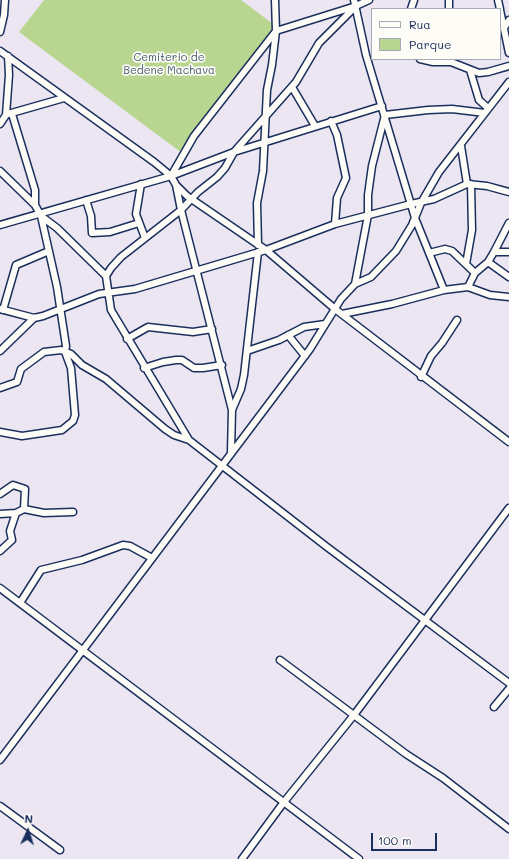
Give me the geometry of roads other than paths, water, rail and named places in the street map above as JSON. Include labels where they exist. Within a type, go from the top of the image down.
[{"type":"street","points":[[0,32],[4,15],[5,0]]},
{"type":"street","points":[[258,245],[257,203],[263,171],[266,142],[267,90],[276,31],[275,0]]},
{"type":"street","points":[[171,176],[194,136],[276,31],[355,3],[369,0]]},
{"type":"street","points":[[355,3],[382,106],[415,218],[444,290]]},
{"type":"street","points":[[106,276],[121,257],[180,210],[221,172],[234,152],[292,87],[319,43],[355,3]]},
{"type":"street","points":[[501,14],[509,53]]},
{"type":"street","points":[[504,28],[509,20]]},
{"type":"street","points":[[0,51],[171,176],[176,185],[191,199],[266,250],[335,309],[509,442]]},
{"type":"street","points":[[8,56],[9,75],[6,115],[33,184],[35,205]]},
{"type":"street","points":[[424,60],[433,62],[451,60],[478,73],[488,72],[509,66]]},
{"type":"street","points":[[470,70],[479,100],[487,110]]},
{"type":"street","points":[[0,760],[231,452],[305,356],[335,309],[355,284],[370,277],[396,251],[415,218],[420,203],[439,172],[461,146],[509,82]]},
{"type":"street","points":[[292,87],[315,126]]},
{"type":"street","points":[[0,124],[6,115],[64,98]]},
{"type":"street","points":[[0,225],[171,176],[234,152],[382,106]]},
{"type":"street","points":[[385,116],[428,110],[487,110]]},
{"type":"street","points":[[355,284],[368,215],[368,195],[372,166],[385,116]]},
{"type":"street","points":[[331,121],[337,135],[346,178],[338,194],[335,224]]},
{"type":"street","points":[[461,146],[469,184],[472,230],[466,264]]},
{"type":"street","points":[[0,171],[35,205],[40,214],[49,251],[66,346],[65,352],[73,381],[73,421],[68,427],[54,432],[22,436],[0,432]]},
{"type":"street","points":[[141,184],[136,214],[145,238]]},
{"type":"street","points":[[0,351],[34,318],[59,310],[79,301],[108,292],[119,292],[135,289],[266,250],[335,224],[411,204],[434,200],[469,184],[487,186],[509,192]]},
{"type":"street","points":[[176,185],[180,210],[198,270],[232,410],[231,452]]},
{"type":"street","points":[[86,200],[91,216],[92,233],[110,232],[139,223]]},
{"type":"street","points":[[40,214],[57,228],[106,276],[111,310],[144,368],[189,440]]},
{"type":"street","points":[[468,287],[475,273],[488,262],[509,223]]},
{"type":"street","points":[[429,253],[449,250],[475,273]]},
{"type":"street","points":[[34,318],[2,309],[16,265],[49,251]]},
{"type":"street","points":[[232,410],[241,389],[247,351],[258,252]]},
{"type":"street","points":[[494,252],[509,252]]},
{"type":"street","points":[[488,262],[509,277]]},
{"type":"street","points":[[342,314],[392,304],[444,290],[468,287],[490,295],[509,297]]},
{"type":"street","points":[[422,377],[431,356],[442,343],[457,320]]},
{"type":"street","points":[[247,351],[304,327],[325,324]]},
{"type":"street","points":[[127,339],[148,327],[194,332],[212,329]]},
{"type":"street","points":[[288,335],[305,356]]},
{"type":"street","points":[[0,388],[17,382],[21,369],[44,352],[61,350],[65,352],[106,379],[165,429],[174,435],[189,440],[327,547],[509,683]]},
{"type":"street","points":[[144,368],[176,360],[182,360],[194,368],[222,365]]},
{"type":"street","points":[[0,494],[13,485],[25,489],[24,509]]},
{"type":"street","points":[[242,859],[284,802],[354,715],[509,508]]},
{"type":"street","points":[[0,514],[16,513],[24,509],[44,513],[73,512]]},
{"type":"street","points":[[0,551],[12,540],[10,531],[16,513]]},
{"type":"street","points":[[20,603],[41,570],[82,560],[123,545],[130,546],[152,558]]},
{"type":"street","points":[[0,588],[359,859]]},
{"type":"street","points":[[280,660],[406,754],[443,778],[509,829]]},
{"type":"street","points":[[494,707],[509,689]]},
{"type":"street","points":[[0,806],[60,850]]},
{"type":"park label","name":"Cemiterio de Bedene Machava","points":[[169,64]]}]
